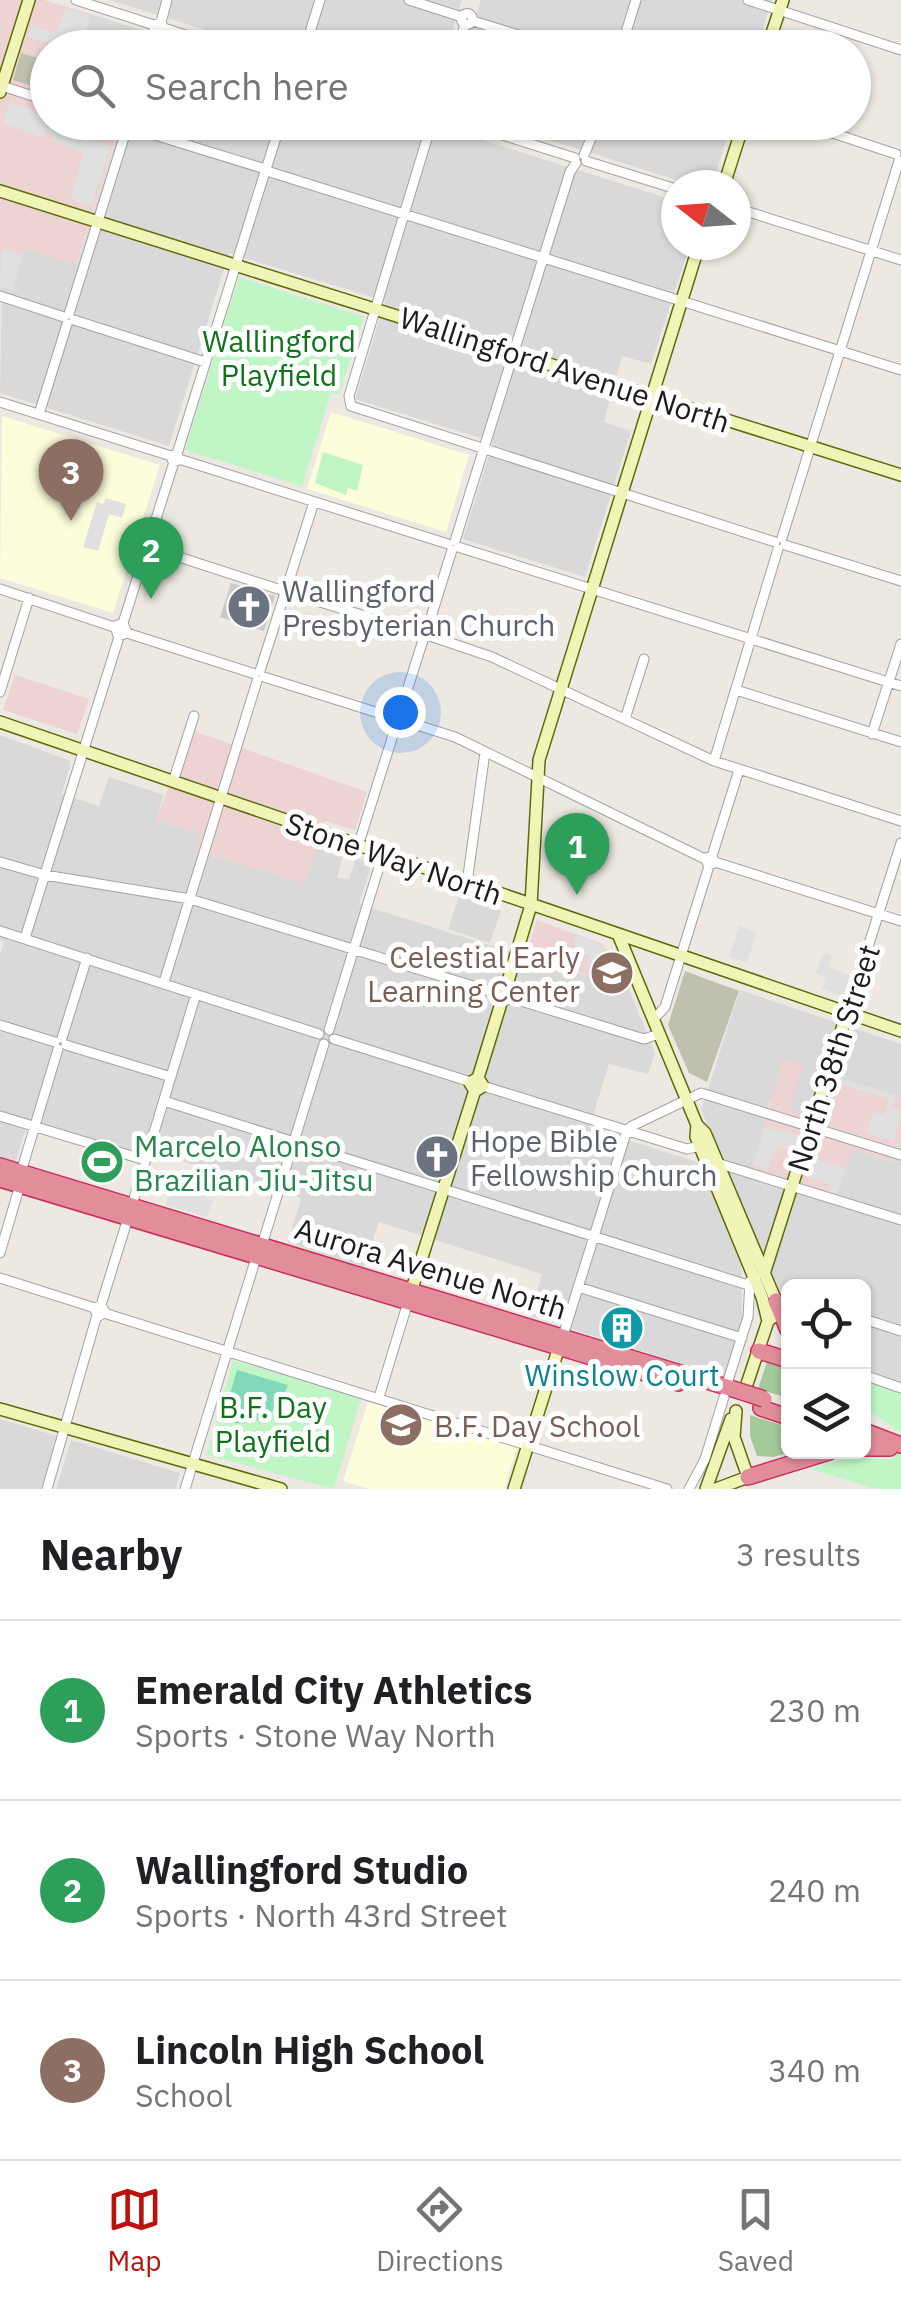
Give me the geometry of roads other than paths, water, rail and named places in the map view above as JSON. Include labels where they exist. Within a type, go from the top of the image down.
[{"type":"highway","name":"Aurora Avenue North","points":[[0,1166],[20,1178],[561,1341],[762,1404],[781,1414]]},
{"type":"highway","name":"Aurora Avenue North","points":[[0,1179],[20,1178]]},
{"type":"highway","points":[[776,1301],[781,1313]]},
{"type":"highway","points":[[758,1351],[781,1358]]},
{"type":"highway","name":"Aurora Avenue North","points":[[762,1404],[781,1406]]},
{"type":"highway","points":[[871,1425],[896,1446]]},
{"type":"highway","points":[[871,1434],[896,1446]]},
{"type":"highway","points":[[871,1441],[896,1446]]},
{"type":"highway","points":[[871,1448],[896,1446]]},
{"type":"highway","points":[[748,1477],[806,1459]]},
{"type":"street","points":[[29,0],[1,89],[30,96]]},
{"type":"street","points":[[76,0],[168,30]]},
{"type":"street","points":[[158,30],[168,0]]},
{"type":"street","points":[[311,30],[320,0]]},
{"type":"street","points":[[409,0],[503,30]]},
{"type":"street","points":[[464,30],[473,0]]},
{"type":"street","points":[[627,30],[636,0]]},
{"type":"street","points":[[748,0],[782,5],[848,30]]},
{"type":"street","points":[[773,30],[782,5]]},
{"type":"street","points":[[871,39],[901,50]]},
{"type":"street","points":[[39,414],[122,140]]},
{"type":"street","points":[[173,140],[901,370]]},
{"type":"street","points":[[24,938],[275,140]]},
{"type":"street","points":[[426,140],[348,396],[351,406],[901,581]]},
{"type":"street","points":[[519,140],[661,184]]},
{"type":"street","points":[[358,846],[570,172],[589,140]]},
{"type":"street","points":[[729,170],[738,140]]},
{"type":"street","points":[[714,761],[899,157],[850,140]]},
{"type":"street","name":"Wallingford Avenue North","points":[[0,191],[901,475]]},
{"type":"street","points":[[751,213],[901,260]]},
{"type":"street","points":[[379,1397],[531,905],[536,775],[695,260]]},
{"type":"street","points":[[0,296],[205,362]]},
{"type":"street","points":[[0,402],[901,686]]},
{"type":"street","points":[[164,982],[314,502]]},
{"type":"street","points":[[148,547],[492,657],[714,761],[901,821]]},
{"type":"street","points":[[0,588],[259,676],[455,737],[710,861],[901,921]]},
{"type":"street","points":[[0,692],[29,598]]},
{"type":"street","points":[[872,734],[901,644]]},
{"type":"street","points":[[626,719],[644,659]]},
{"type":"street","points":[[736,690],[901,742]]},
{"type":"street","points":[[172,782],[194,716]]},
{"type":"street","name":"Stone Way North","points":[[0,722],[901,1031]]},
{"type":"street","points":[[467,883],[486,752]]},
{"type":"street","points":[[653,1020],[666,1007],[739,770]]},
{"type":"street","name":"North 38th Street","points":[[709,1489],[728,1425],[755,1278],[792,1186],[901,843]]},
{"type":"street","points":[[185,1489],[383,854]]},
{"type":"street","points":[[0,862],[44,875],[190,899],[644,1039],[659,1034]]},
{"type":"street","points":[[0,931],[687,1149],[700,1146]]},
{"type":"street","points":[[618,934],[697,1125],[705,1133],[718,1163],[768,1321]]},
{"type":"street","points":[[0,1253],[34,1127],[87,958]]},
{"type":"street","points":[[48,1489],[196,994]]},
{"type":"street","points":[[0,1025],[170,1077]]},
{"type":"street","points":[[514,1489],[628,1130],[686,1098],[706,1093],[901,1155]]},
{"type":"street","points":[[164,1100],[594,1236],[755,1278]]},
{"type":"street","points":[[0,1116],[145,1160]]},
{"type":"street","points":[[697,1125],[696,1137],[755,1278],[776,1301]]},
{"type":"street","points":[[718,1163],[901,1220]]},
{"type":"street","points":[[0,1278],[667,1489]]},
{"type":"street","points":[[578,1287],[742,1338]]},
{"type":"street","name":"North 38th Street","points":[[689,1489],[758,1351],[768,1321],[774,1316],[776,1301]]},
{"type":"street","points":[[871,1322],[901,1331]]},
{"type":"street","points":[[871,1377],[901,1388]]},
{"type":"street","name":"North 38th Street","points":[[733,1395],[734,1437],[748,1477]]},
{"type":"street","points":[[0,1410],[281,1489]]},
{"type":"street","points":[[709,1489],[748,1477]]},
{"type":"place","name":"Lincoln High School","points":[[71,521]]},
{"type":"place","name":"Wallingford Studio","points":[[151,599]]},
{"type":"place","name":"Wallingford Presbyterian Church","points":[[249,607]]},
{"type":"place","name":"Emerald City Athletics","points":[[577,895]]},
{"type":"place","name":"Celestial Early Learning Center","points":[[612,973]]},
{"type":"place","name":"Hope Bible Fellowship Church","points":[[437,1157]]},
{"type":"place","name":"Marcelo Alonso Brazilian Jiu-Jitsu","points":[[102,1162]]},
{"type":"place","name":"Winslow Court","points":[[622,1328]]},
{"type":"place","name":"B.F. Day School","points":[[401,1425]]},
{"type":"park label","name":"Wallingford Playfield","points":[[279,357]]},
{"type":"park label","name":"B.F. Day Playfield","points":[[273,1423]]}]
